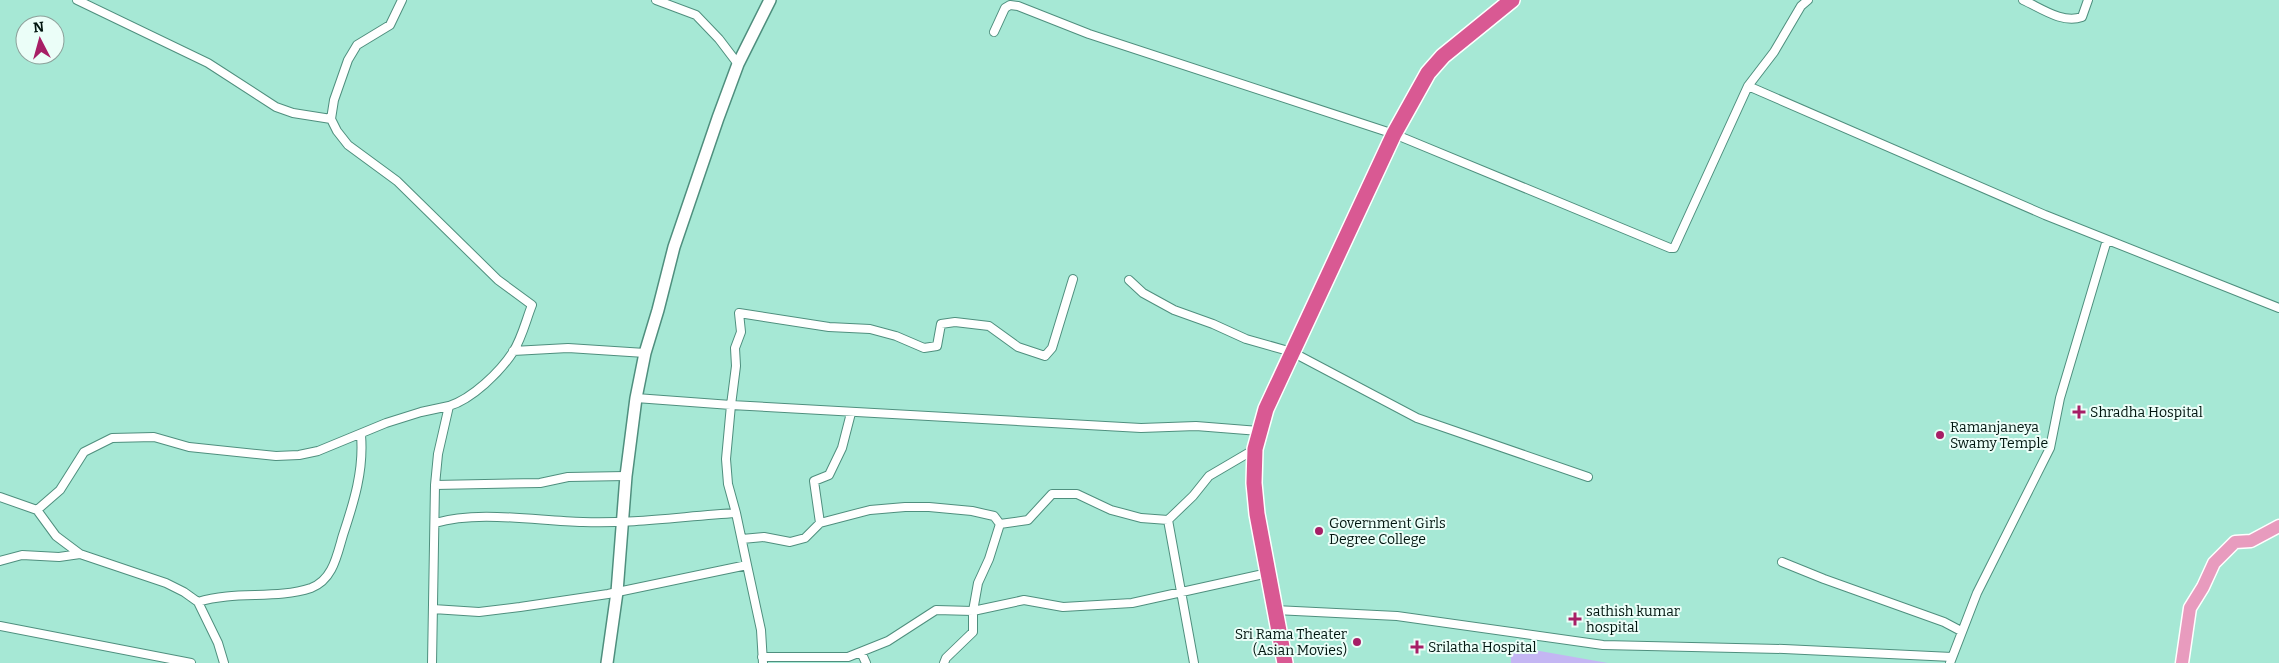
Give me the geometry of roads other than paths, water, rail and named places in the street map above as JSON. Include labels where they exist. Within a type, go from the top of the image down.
[{"type":"highway","points":[[1285,663],[1254,483],[1255,449],[1266,409],[1394,134],[1428,73],[1435,64],[1512,0]]},
{"type":"main road","points":[[607,663],[617,592],[626,476],[636,398],[645,352],[674,247],[738,64],[770,0]]},
{"type":"main road","points":[[2182,663],[2190,608],[2203,587],[2214,563],[2235,542],[2252,541],[2279,526]]},
{"type":"street","points":[[77,0],[208,63],[276,106],[312,117],[331,119]]},
{"type":"street","points":[[37,510],[60,490],[84,452],[112,438],[154,437],[189,447],[276,456],[318,451],[361,435],[386,422],[462,402],[479,389],[513,352],[532,304],[498,280],[397,181],[348,145],[336,131],[331,119],[337,87],[348,60],[357,45],[390,25],[402,0]]},
{"type":"street","points":[[656,0],[696,15],[719,39],[738,64]]},
{"type":"street","points":[[994,32],[1005,8],[1010,5],[1018,6],[1089,34],[1394,134],[1664,246],[1674,248],[1748,86],[1774,52],[1801,6],[1808,0]]},
{"type":"street","points":[[2023,0],[2063,18],[2074,20],[2082,17],[2088,0]]},
{"type":"street","points":[[1748,86],[2107,240],[2279,308]]},
{"type":"street","points":[[1275,610],[1397,616],[1603,645],[1784,649],[1951,660],[1977,593],[2050,448],[2060,398],[2107,240]]},
{"type":"street","points":[[1073,279],[1052,348],[1045,356],[1018,348],[989,326],[955,322],[940,324],[936,346],[924,348],[896,336],[870,329],[829,327],[738,313],[741,332],[735,348],[736,366],[726,459],[728,484],[742,538],[761,630],[763,660],[848,657],[888,641],[936,610],[973,611],[1024,600],[1063,607],[1132,604],[1268,572]]},
{"type":"street","points":[[1129,280],[1143,293],[1174,310],[1214,324],[1246,339],[1292,352],[1417,418],[1588,477]]},
{"type":"street","points":[[513,352],[568,348],[645,352]]},
{"type":"street","points":[[636,398],[851,413],[1140,428],[1196,426],[1259,431]]},
{"type":"street","points":[[432,663],[435,485],[438,454],[449,406]]},
{"type":"street","points":[[820,523],[814,481],[829,475],[842,448],[851,413]]},
{"type":"street","points":[[198,602],[217,596],[296,592],[312,588],[322,582],[338,558],[353,507],[360,469],[361,435]]},
{"type":"street","points":[[1000,524],[1028,520],[1052,494],[1077,494],[1111,510],[1141,518],[1168,520],[1193,496],[1209,476],[1255,449]]},
{"type":"street","points":[[435,485],[540,483],[568,477],[626,476]]},
{"type":"street","points":[[0,497],[37,510],[56,536],[80,554],[166,583],[198,602],[218,643],[224,663]]},
{"type":"street","points":[[742,538],[764,537],[790,542],[804,538],[820,523],[870,510],[905,507],[972,511],[994,516],[1000,524]]},
{"type":"street","points":[[435,523],[452,518],[622,522],[736,514]]},
{"type":"street","points":[[1168,520],[1194,663]]},
{"type":"street","points":[[944,663],[946,658],[973,632],[973,611],[978,583],[989,559],[1000,524]]},
{"type":"street","points":[[0,561],[22,555],[58,557],[80,554]]},
{"type":"street","points":[[1782,562],[1944,622],[1962,631]]},
{"type":"street","points":[[433,609],[479,612],[617,592],[748,565]]},
{"type":"street","points":[[0,626],[191,663]]},
{"type":"street","points":[[861,652],[866,663]]},
{"type":"place","name":"Shradha Hospital","points":[[2079,412]]},
{"type":"place","name":"Ramanjaneya Swamy Temple","points":[[1940,435]]},
{"type":"place","name":"Government Girls Degree College","points":[[1319,531]]},
{"type":"place","name":"sathish kumar hospital","points":[[1575,619]]},
{"type":"place","name":"Sri Rama Theater (Asian Movies)","points":[[1357,642]]},
{"type":"place","name":"Srilatha Hospital","points":[[1417,647]]}]
